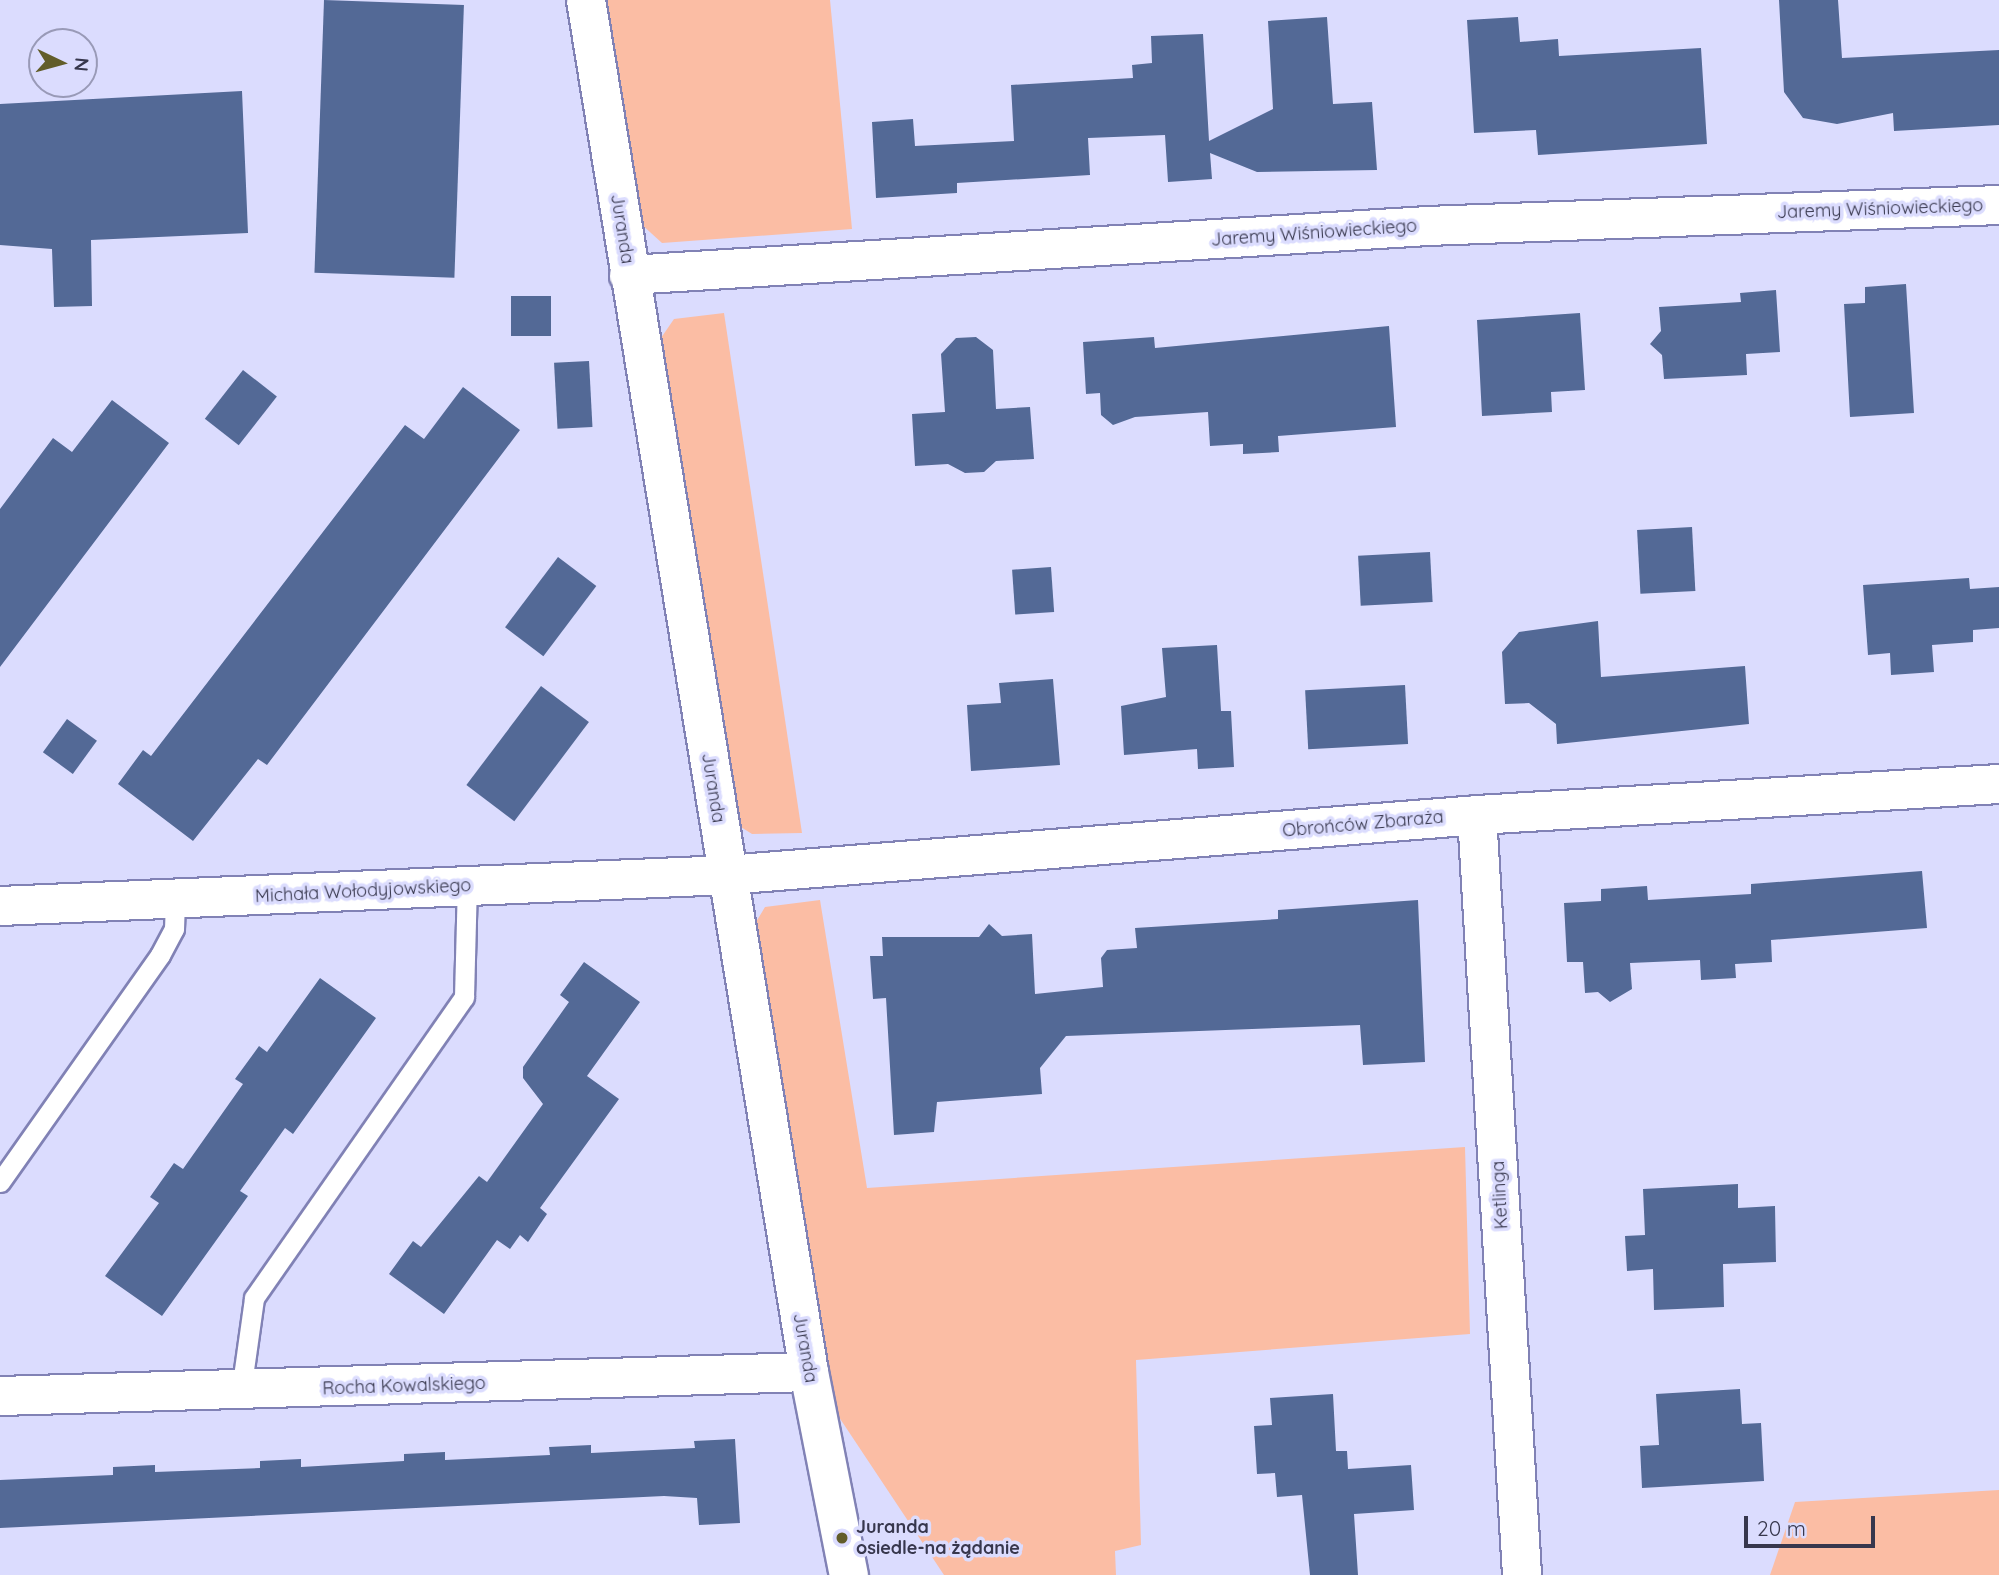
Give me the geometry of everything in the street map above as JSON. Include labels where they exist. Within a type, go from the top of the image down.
[{"type":"street","name":"Juranda","points":[[586,0],[809,1372],[849,1575]]},
{"type":"street","name":"Jaremy Wiśniowieckiego","points":[[629,275],[1427,226],[1999,205]]},
{"type":"street","name":"Obrońców Zbaraża","points":[[727,875],[1477,816],[1999,784]]},
{"type":"street","name":"Ketlinga","points":[[1477,816],[1522,1575]]},
{"type":"street","name":"Michała Wołodyjowskiego","points":[[0,906],[727,875]]},
{"type":"street","name":"Rocha Kowalskiego","points":[[0,1396],[241,1391],[809,1372]]},
{"type":"lane","points":[[241,1391],[254,1298],[464,997],[467,886]]},
{"type":"lane","points":[[0,1182],[160,955],[174,929],[175,899]]},
{"type":"shaded area","points":[[586,0],[830,0],[852,229],[662,243],[618,203]]},
{"type":"shaded area","points":[[724,313],[802,833],[752,834],[717,812],[643,364],[674,319]]},
{"type":"shaded area","points":[[820,900],[867,1188],[1465,1147],[1470,1334],[1136,1360],[1141,1545],[1115,1551],[1116,1575],[944,1575],[809,1372],[739,950],[765,907]]},
{"type":"shaded area","points":[[1999,1490],[1999,1575],[1770,1575],[1795,1502]]},
{"type":"building","points":[[324,0],[464,5],[454,278],[314,273]]},
{"type":"building","points":[[1779,0],[1838,0],[1842,58],[1999,50],[1999,125],[1894,131],[1893,113],[1837,124],[1803,118],[1784,92]]},
{"type":"building","points":[[1327,17],[1333,104],[1372,102],[1377,170],[1257,172],[1210,153],[1212,179],[1168,182],[1165,135],[1088,138],[1090,175],[957,183],[957,193],[876,198],[872,122],[913,119],[915,146],[1014,141],[1011,85],[1133,78],[1132,65],[1152,63],[1151,36],[1203,34],[1209,141],[1273,109],[1268,21]]},
{"type":"building","points":[[1518,17],[1520,42],[1558,39],[1559,56],[1701,48],[1707,144],[1538,155],[1536,130],[1474,133],[1467,20]]},
{"type":"building","points":[[242,91],[248,233],[91,240],[92,306],[54,307],[52,249],[0,245],[0,104]]},
{"type":"building","points":[[1906,284],[1914,413],[1850,417],[1844,304],[1865,303],[1865,287]]},
{"type":"building","points":[[1776,290],[1780,352],[1746,354],[1747,375],[1664,379],[1662,355],[1650,344],[1661,331],[1659,307],[1741,302],[1740,293]]},
{"type":"building","points":[[511,296],[551,296],[551,336],[511,336]]},
{"type":"building","points":[[1580,313],[1585,390],[1551,392],[1552,412],[1482,416],[1477,320]]},
{"type":"building","points":[[1389,326],[1396,427],[1278,436],[1279,452],[1243,454],[1243,444],[1210,446],[1208,412],[1135,417],[1113,425],[1101,415],[1100,393],[1086,394],[1083,342],[1154,337],[1155,348]]},
{"type":"building","points":[[976,337],[993,350],[996,409],[1030,407],[1034,459],[996,461],[984,472],[965,473],[948,464],[915,466],[912,414],[945,412],[941,354],[956,338]]},
{"type":"building","points":[[589,361],[592,427],[558,429],[554,363]]},
{"type":"building","points":[[243,370],[277,396],[239,445],[205,419]]},
{"type":"building","points":[[463,387],[520,430],[267,765],[258,759],[193,841],[118,784],[143,750],[151,756],[405,425],[424,439]]},
{"type":"building","points":[[112,400],[169,443],[0,667],[0,509],[53,438],[72,452]]},
{"type":"building","points":[[1692,527],[1695,591],[1640,594],[1637,530]]},
{"type":"building","points":[[1430,552],[1433,602],[1361,606],[1358,556]]},
{"type":"building","points":[[558,557],[596,586],[543,656],[505,627]]},
{"type":"building","points":[[1051,567],[1054,612],[1015,615],[1012,570]]},
{"type":"building","points":[[1969,578],[1970,589],[1999,587],[1999,628],[1973,630],[1973,642],[1932,645],[1934,672],[1891,675],[1890,653],[1868,655],[1863,585]]},
{"type":"building","points":[[1598,621],[1601,677],[1745,666],[1749,724],[1557,744],[1556,724],[1529,703],[1505,704],[1502,652],[1519,632]]},
{"type":"building","points":[[1217,645],[1221,711],[1231,711],[1234,767],[1198,769],[1197,749],[1124,755],[1121,706],[1166,697],[1162,648]]},
{"type":"building","points":[[1053,679],[1060,765],[971,771],[967,705],[1001,703],[999,683]]},
{"type":"building","points":[[1405,685],[1408,744],[1308,749],[1305,690]]},
{"type":"building","points":[[541,686],[589,722],[514,821],[466,785]]},
{"type":"building","points":[[67,719],[97,741],[73,774],[43,752]]},
{"type":"building","points":[[1922,871],[1927,928],[1771,940],[1772,962],[1735,964],[1736,978],[1701,980],[1700,960],[1630,963],[1632,989],[1610,1002],[1598,992],[1585,993],[1583,962],[1567,962],[1564,903],[1601,901],[1601,889],[1647,886],[1648,900],[1751,894],[1751,884]]},
{"type":"building","points":[[1418,900],[1425,1062],[1363,1065],[1360,1025],[1066,1036],[1040,1068],[1042,1094],[937,1102],[934,1132],[894,1135],[886,998],[873,999],[870,956],[883,956],[882,937],[979,937],[989,924],[1002,936],[1032,934],[1035,994],[1103,987],[1101,958],[1107,950],[1137,948],[1135,928],[1278,919],[1278,910]]},
{"type":"building","points":[[584,962],[640,1002],[587,1076],[619,1099],[540,1208],[547,1214],[528,1242],[520,1235],[510,1249],[497,1240],[444,1314],[389,1274],[413,1241],[421,1247],[479,1176],[487,1182],[543,1104],[523,1078],[523,1067],[569,1002],[560,995]]},
{"type":"building","points":[[320,978],[376,1018],[293,1134],[285,1128],[240,1191],[248,1196],[162,1316],[105,1276],[159,1203],[150,1197],[174,1163],[183,1169],[243,1084],[235,1079],[259,1046],[267,1052]]},
{"type":"building","points":[[1738,1184],[1738,1208],[1775,1206],[1776,1262],[1723,1264],[1724,1307],[1654,1310],[1653,1269],[1627,1271],[1625,1236],[1645,1235],[1643,1189]]},
{"type":"building","points":[[1740,1389],[1742,1424],[1761,1423],[1764,1481],[1642,1488],[1640,1446],[1659,1445],[1656,1394]]},
{"type":"building","points":[[1333,1394],[1336,1451],[1347,1451],[1348,1469],[1411,1465],[1414,1510],[1354,1514],[1358,1575],[1310,1575],[1302,1495],[1277,1497],[1275,1473],[1257,1474],[1254,1426],[1272,1425],[1270,1398]]},
{"type":"building","points":[[735,1439],[740,1523],[699,1525],[697,1498],[664,1496],[0,1528],[0,1480],[113,1475],[113,1467],[155,1465],[155,1472],[260,1468],[260,1461],[301,1459],[301,1467],[404,1461],[404,1454],[445,1452],[445,1460],[550,1455],[549,1447],[591,1445],[591,1453],[695,1448],[694,1441]]},
{"type":"place","name":"Juranda osiedle-na żądanie","points":[[842,1538]]}]
